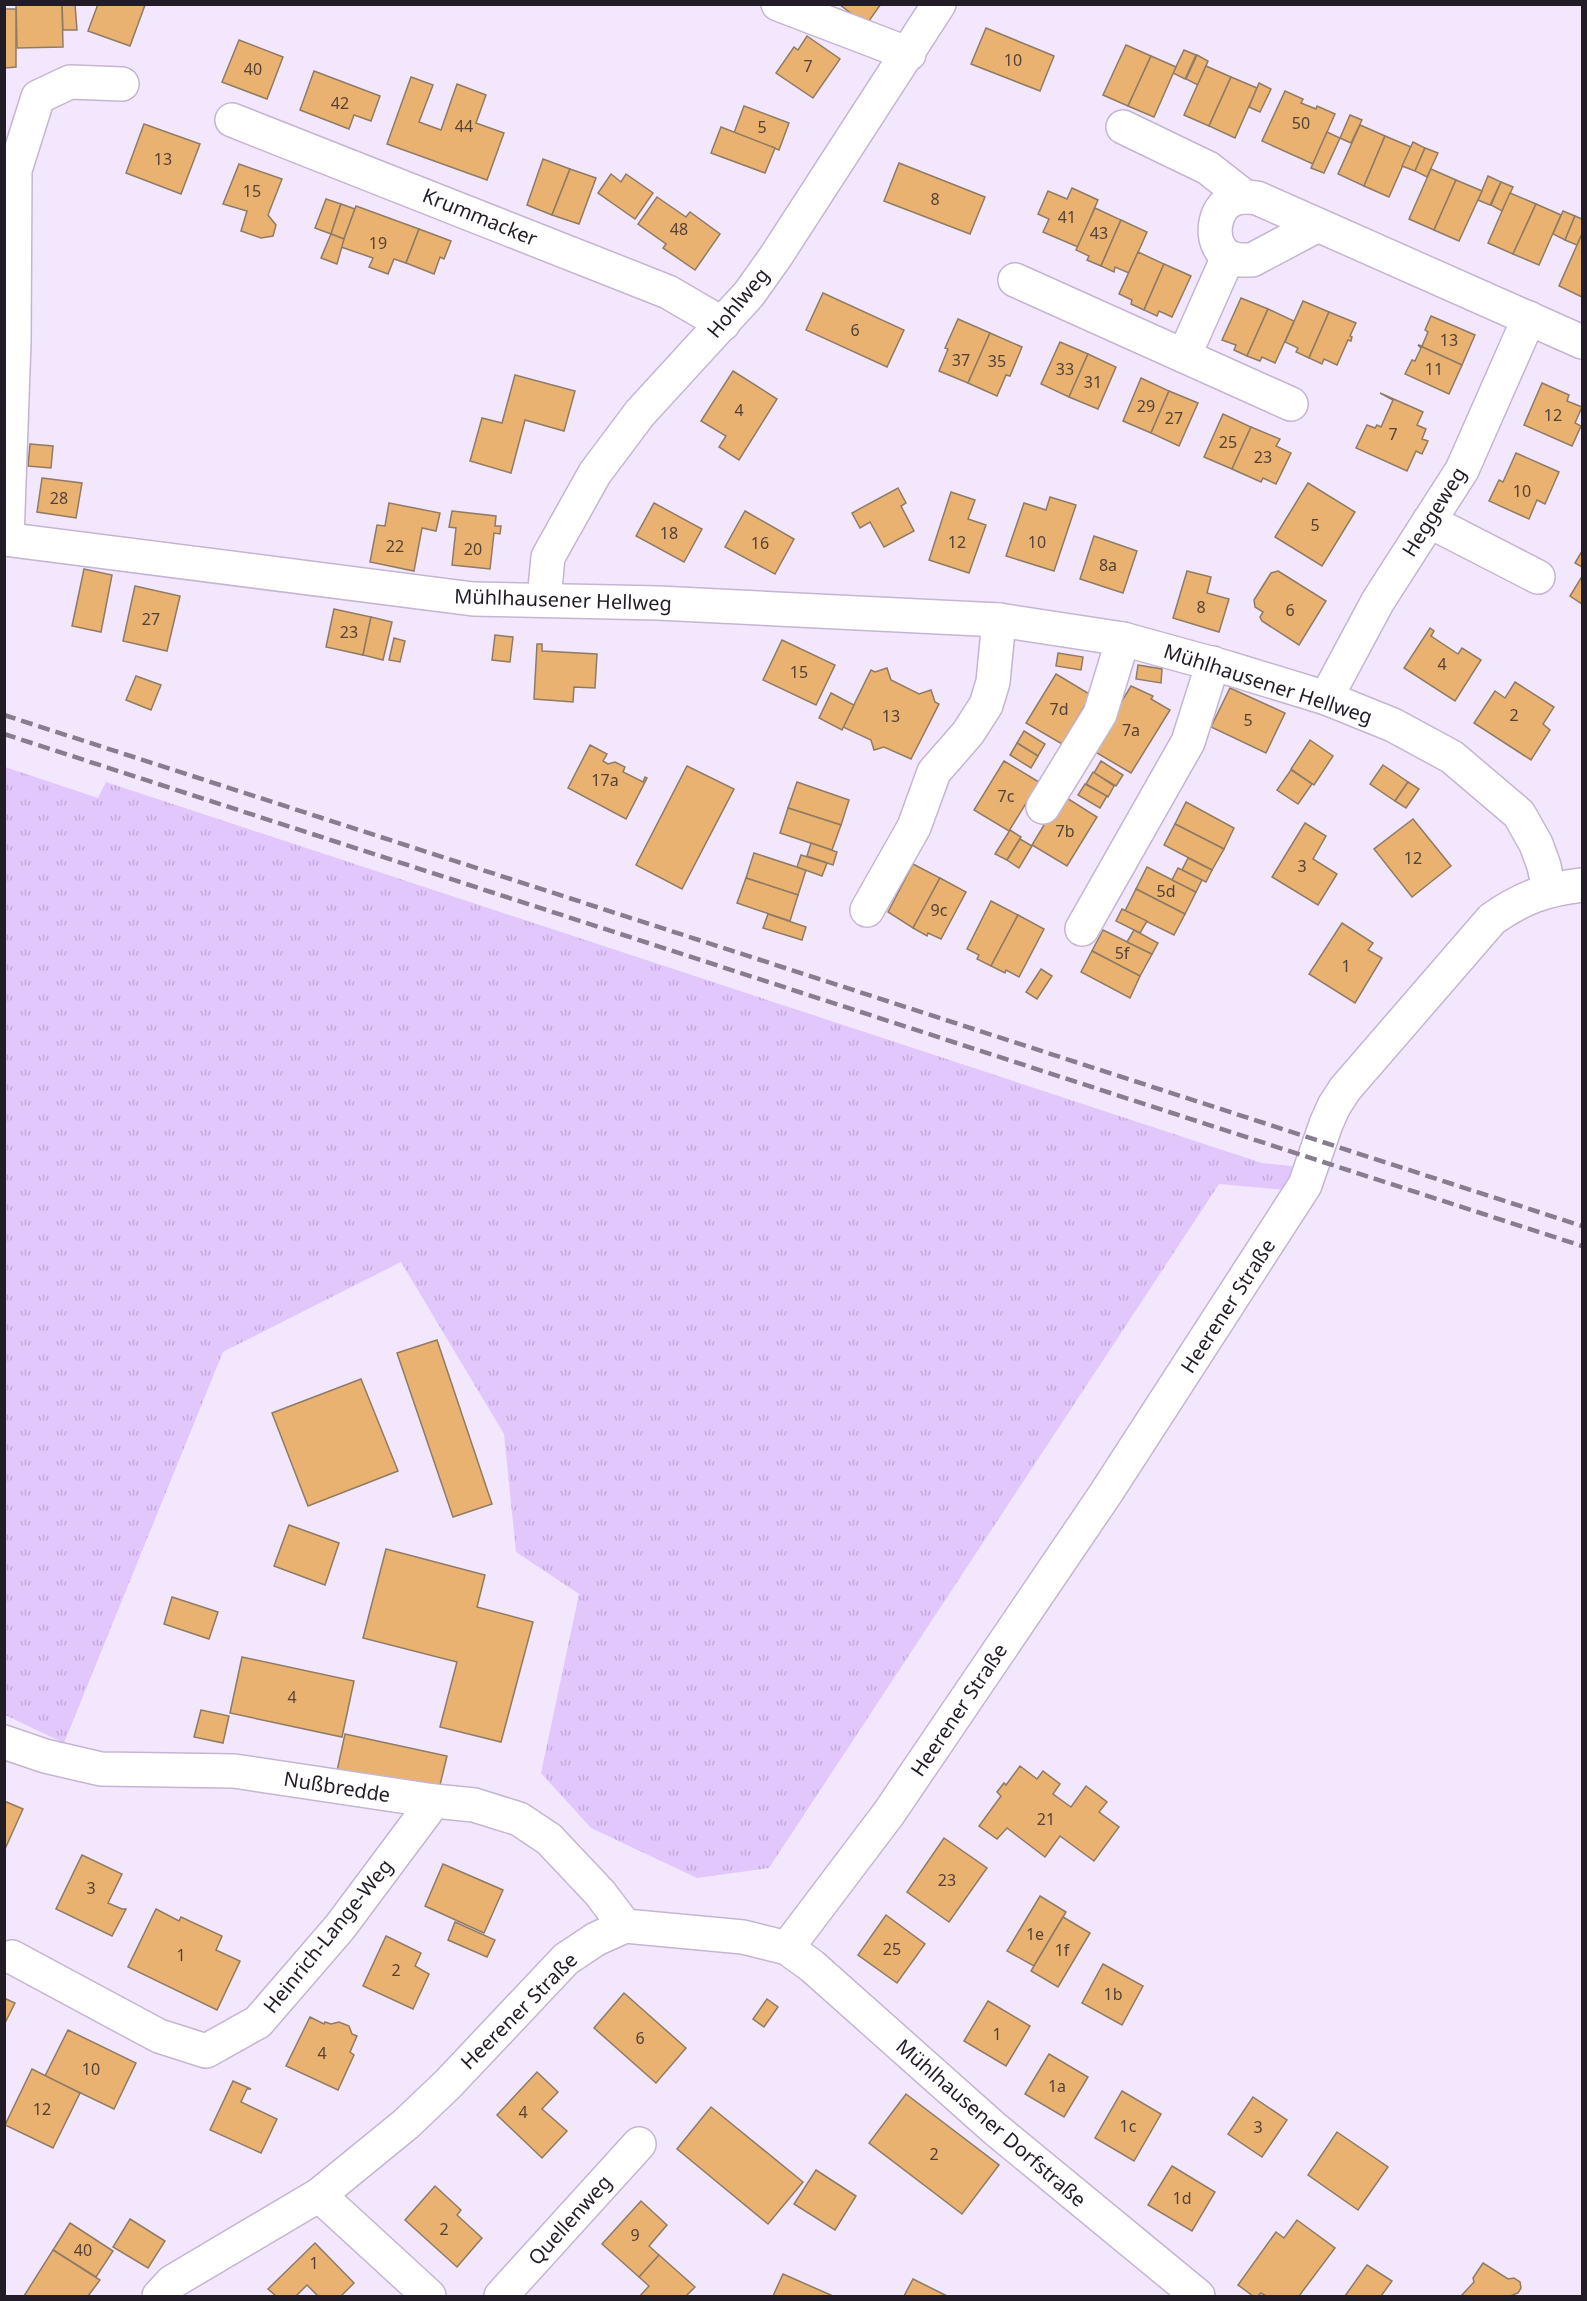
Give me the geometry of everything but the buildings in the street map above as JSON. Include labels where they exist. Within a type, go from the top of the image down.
[{"type":"street","points":[[778,4],[909,54]]},
{"type":"street","name":"Hohlweg","points":[[544,600],[548,557],[595,473],[640,413],[749,294],[909,54],[939,4]]},
{"type":"street","points":[[5,539],[14,342],[15,170],[38,97],[70,82],[122,84]]},
{"type":"street","name":"Krummacker","points":[[232,120],[668,292],[723,324]]},
{"type":"street","points":[[1123,127],[1208,168],[1245,197]]},
{"type":"street","points":[[1318,225],[1252,260],[1240,261],[1228,256],[1216,239],[1217,216],[1232,199],[1257,198],[1529,318],[1582,342]]},
{"type":"street","points":[[1184,356],[1228,256]]},
{"type":"street","points":[[1015,280],[1291,404]]},
{"type":"street","name":"Heggeweg","points":[[1326,699],[1378,601],[1462,470],[1529,318]]},
{"type":"street","points":[[1429,521],[1538,577]]},
{"type":"street","name":"Mühlhausener Hellweg","points":[[5,539],[473,599],[670,604],[999,621],[1123,639],[1213,663],[1326,699],[1393,725],[1442,751],[1493,790],[1519,814],[1536,844],[1549,890]]},
{"type":"street","points":[[867,910],[914,827],[934,772],[968,733],[986,705],[993,682],[999,621]]},
{"type":"street","points":[[1043,807],[1100,714],[1123,639]]},
{"type":"street","points":[[1082,929],[1188,742],[1213,663]]},
{"type":"street","name":"Heerener Straße","points":[[159,2296],[172,2282],[319,2194],[406,2124],[448,2084],[566,1959],[596,1939],[625,1926],[743,1937],[787,1948],[889,1813],[1106,1493],[1305,1185],[1330,1115],[1345,1089],[1492,919],[1516,903],[1549,890],[1582,885]]},
{"type":"street","name":"Nußbredde","points":[[4,1742],[45,1756],[101,1769],[234,1771],[474,1805],[519,1819],[549,1839],[600,1893],[625,1926]]},
{"type":"street","name":"Heinrich-Lange-Weg","points":[[12,1957],[159,2036],[206,2051],[258,2022],[340,1927],[434,1801]]},
{"type":"street","name":"Mühlhausener Dorfstraße","points":[[787,1948],[812,1966],[994,2128],[1198,2296]]},
{"type":"street","name":"Quellenweg","points":[[501,2296],[639,2144]]},
{"type":"street","points":[[319,2194],[429,2296]]},
{"type":"green space","points":[[5,767],[98,798],[106,782],[1262,1163],[1299,1167],[1286,1190],[1219,1184],[769,1868],[697,1878],[591,1828],[541,1773],[579,1594],[516,1552],[504,1434],[401,1262],[223,1352],[64,1743],[5,1715]]},
{"type":"railway","points":[[4,715],[1582,1226]]},
{"type":"railway","points":[[4,734],[1582,1246]]}]
